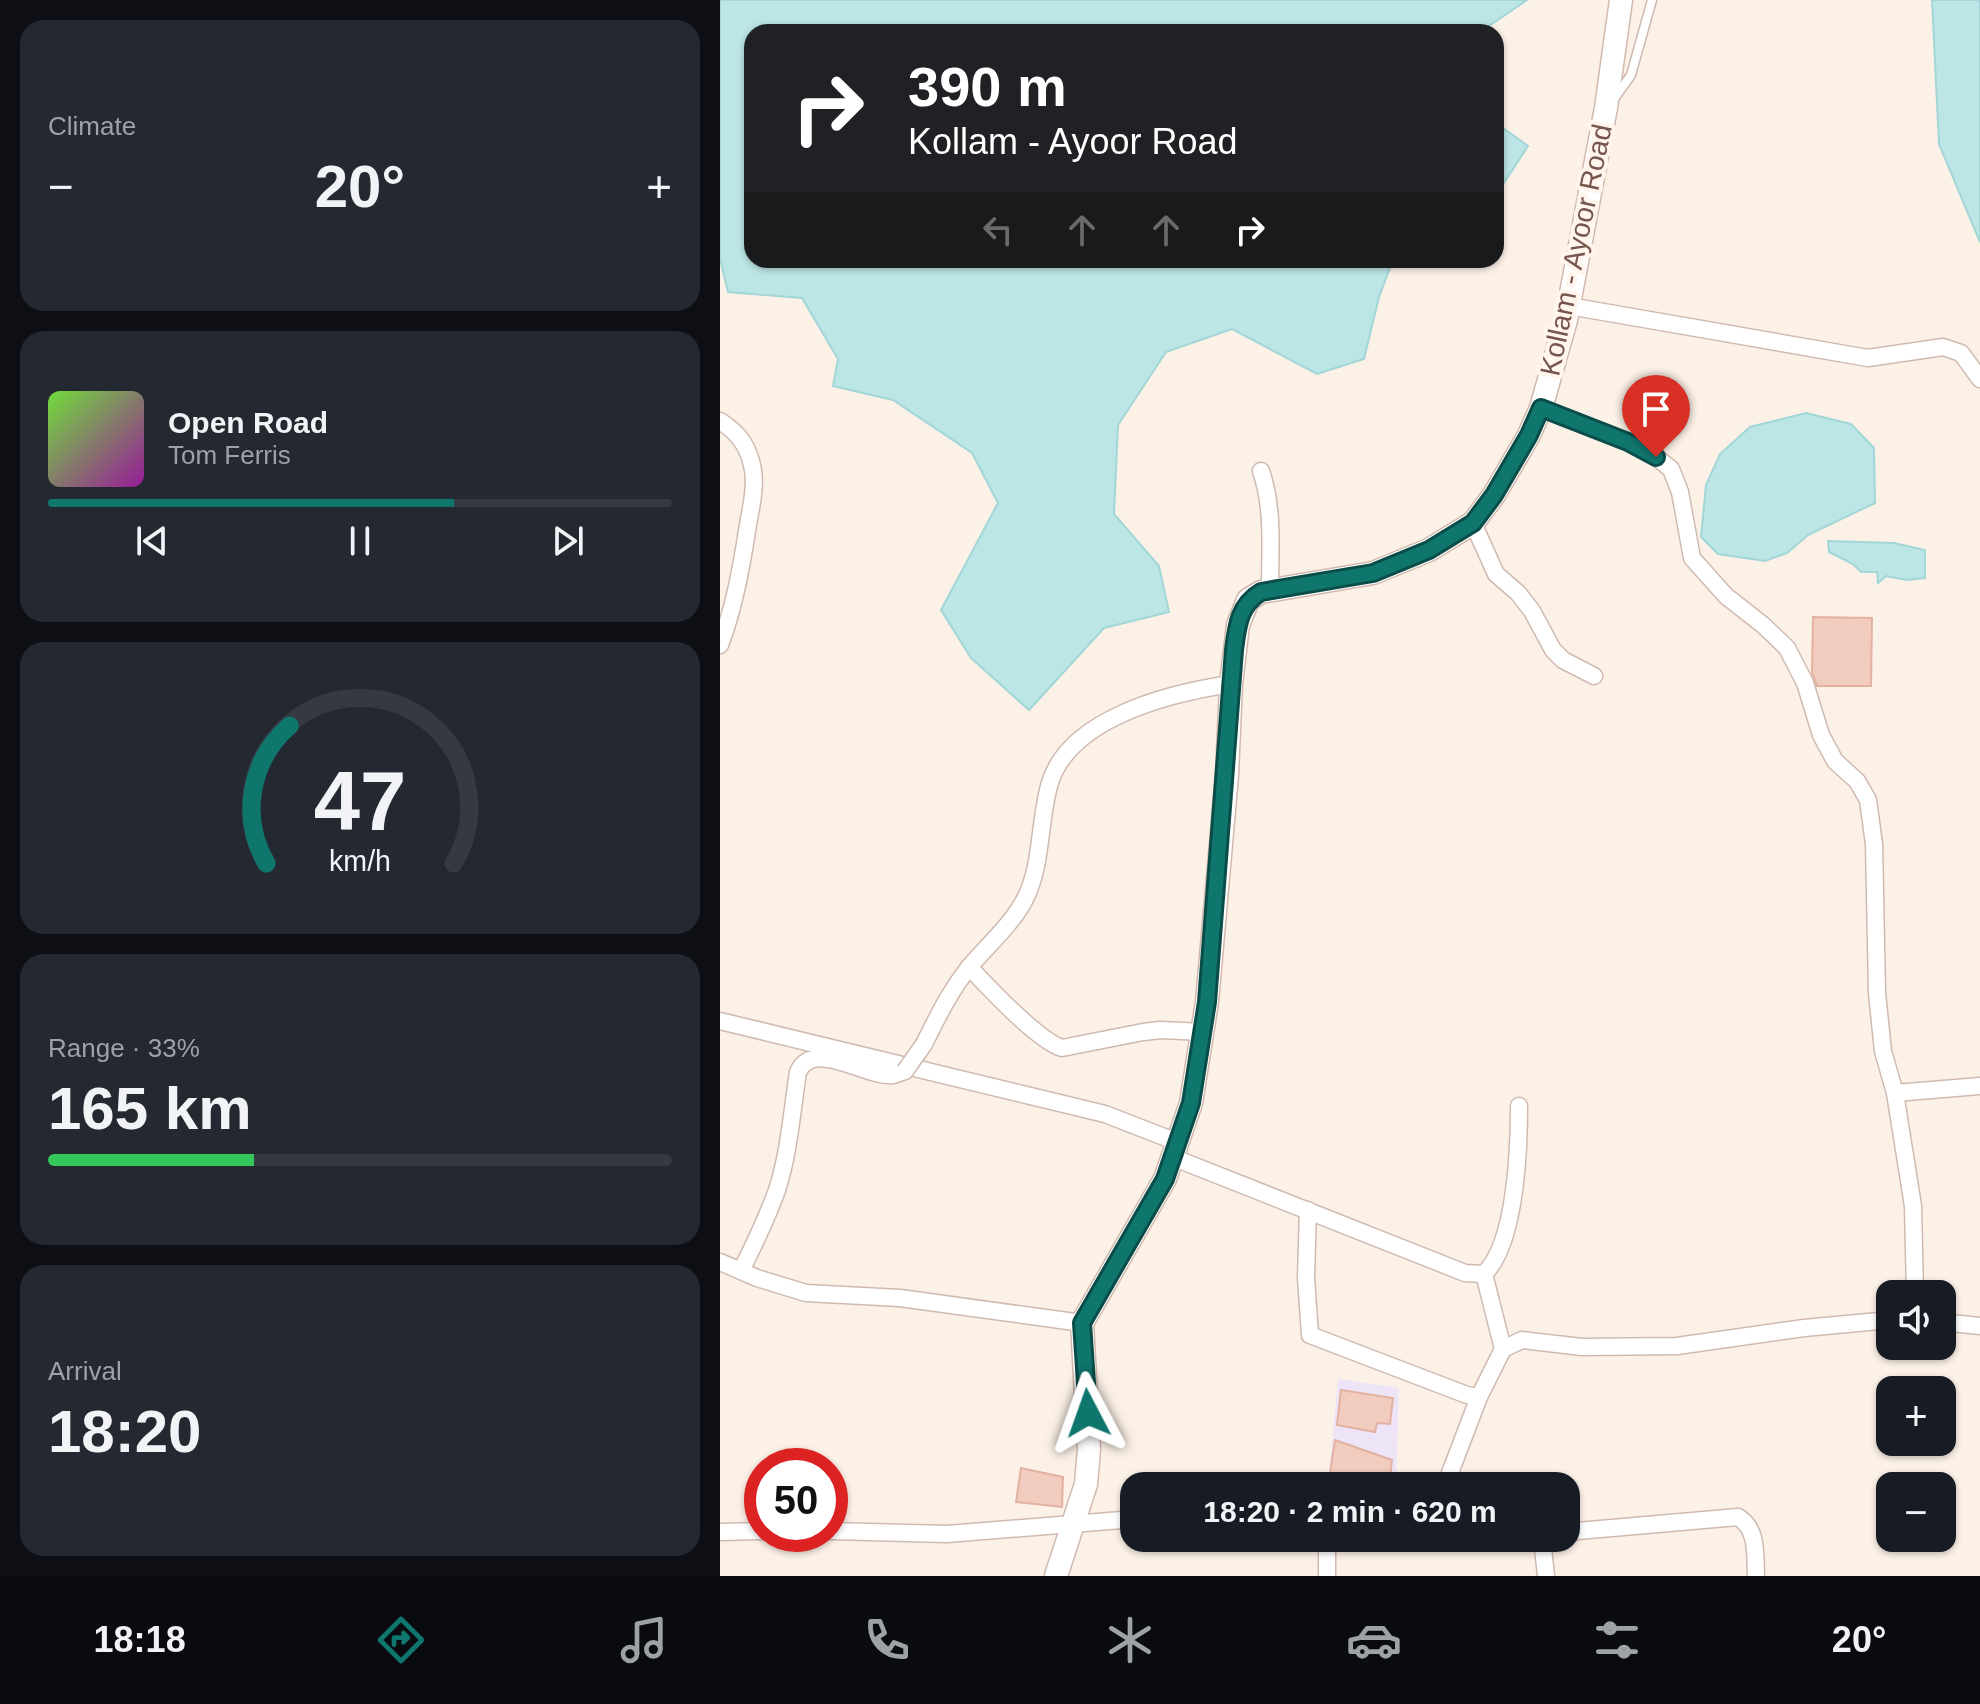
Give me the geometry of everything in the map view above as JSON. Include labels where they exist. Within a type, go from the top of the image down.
[{"type":"main road","name":"Kollam - Ayoor Road","points":[[1270,590],[1373,573],[1429,550],[1473,523],[1515,459],[1541,408],[1569,306],[1606,108],[1621,0]]},
{"type":"main road","points":[[1056,1576],[1086,1484],[1089,1449],[1082,1323],[1165,1179],[1191,1103],[1203,1032],[1238,625],[1248,600],[1270,590]]},
{"type":"street","points":[[1569,306],[1868,358],[1943,347],[1961,353],[1980,379]]},
{"type":"street","points":[[1541,408],[1628,442],[1671,469],[1680,492],[1692,558],[1726,596],[1787,648],[1805,683],[1821,735],[1835,761],[1857,781],[1868,800],[1874,844],[1877,993],[1883,1051],[1895,1093],[1913,1206],[1915,1280]]},
{"type":"street","points":[[720,421],[737,432],[744,443],[753,472],[752,505],[743,566],[720,645]]},
{"type":"street","points":[[1261,471],[1269,509],[1270,590]]},
{"type":"street","points":[[1473,523],[1496,574],[1525,602],[1553,650],[1563,660],[1594,676]]},
{"type":"street","points":[[741,1271],[777,1189],[802,1063],[807,1059],[832,1059],[891,1075],[905,1071],[969,967],[1019,910],[1027,894],[1034,876],[1050,782],[1062,756],[1092,730],[1138,707],[1191,690],[1231,684]]},
{"type":"street","points":[[969,967],[1001,1001],[1056,1046],[1082,1046],[1161,1030],[1203,1032]]},
{"type":"street","points":[[720,1021],[1105,1114],[1175,1150],[1308,1210],[1465,1273],[1484,1274],[1491,1267],[1510,1216],[1519,1136],[1519,1106]]},
{"type":"street","points":[[1895,1093],[1980,1086]]},
{"type":"street","points":[[1308,1210],[1306,1278],[1310,1335],[1479,1397]]},
{"type":"street","points":[[720,1262],[806,1293],[900,1298],[1082,1323]]},
{"type":"street","points":[[1484,1274],[1503,1349]]},
{"type":"street","points":[[1450,1472],[1479,1397],[1503,1349],[1522,1340],[1582,1347],[1677,1346],[1876,1321]]},
{"type":"street","points":[[1956,1323],[1980,1326]]},
{"type":"street","points":[[1580,1531],[1738,1517],[1748,1523],[1753,1534],[1756,1576]]},
{"type":"street","points":[[848,1531],[947,1534],[1120,1520]]},
{"type":"street","points":[[720,1532],[744,1531]]},
{"type":"street","points":[[1327,1552],[1327,1576]]},
{"type":"street","points":[[1543,1552],[1546,1576]]},
{"type":"lane","points":[[1606,108],[1631,75],[1652,0]]},
{"type":"shaded area","points":[[1338,1379],[1399,1388],[1396,1472],[1329,1472]]},
{"type":"water","points":[[720,0],[1527,0],[1492,24],[744,24],[744,268],[1390,268],[1379,297],[1364,359],[1317,374],[1232,329],[1166,352],[1118,425],[1114,514],[1159,566],[1169,612],[1104,628],[1029,710],[971,658],[941,610],[998,503],[972,453],[893,400],[833,386],[838,359],[802,298],[728,292],[720,259]]},
{"type":"water","points":[[1932,0],[1980,0],[1980,242],[1939,144]]},
{"type":"water","points":[[1504,129],[1528,146],[1504,183]]},
{"type":"water","points":[[1806,413],[1851,424],[1874,448],[1875,503],[1808,535],[1787,553],[1765,561],[1718,554],[1701,537],[1706,485],[1720,454],[1750,427]]},
{"type":"water","points":[[1828,541],[1894,543],[1925,550],[1925,578],[1907,580],[1886,576],[1878,583],[1877,572],[1861,572],[1853,564],[1829,552]]},
{"type":"building","points":[[1813,617],[1872,618],[1871,686],[1817,686],[1812,672]]},
{"type":"building","points":[[1341,1390],[1393,1398],[1390,1424],[1377,1423],[1375,1432],[1337,1425]]},
{"type":"building","points":[[1335,1440],[1392,1460],[1391,1472],[1330,1472]]},
{"type":"building","points":[[1021,1468],[1063,1477],[1062,1507],[1016,1502]]},
{"type":"route","points":[[1088,1413],[1082,1323],[1165,1179],[1191,1103],[1207,1002],[1227,776],[1234,650],[1238,625],[1248,600],[1261,592],[1373,573],[1429,550],[1473,523],[1494,495],[1541,408],[1628,442],[1656,457]]}]
